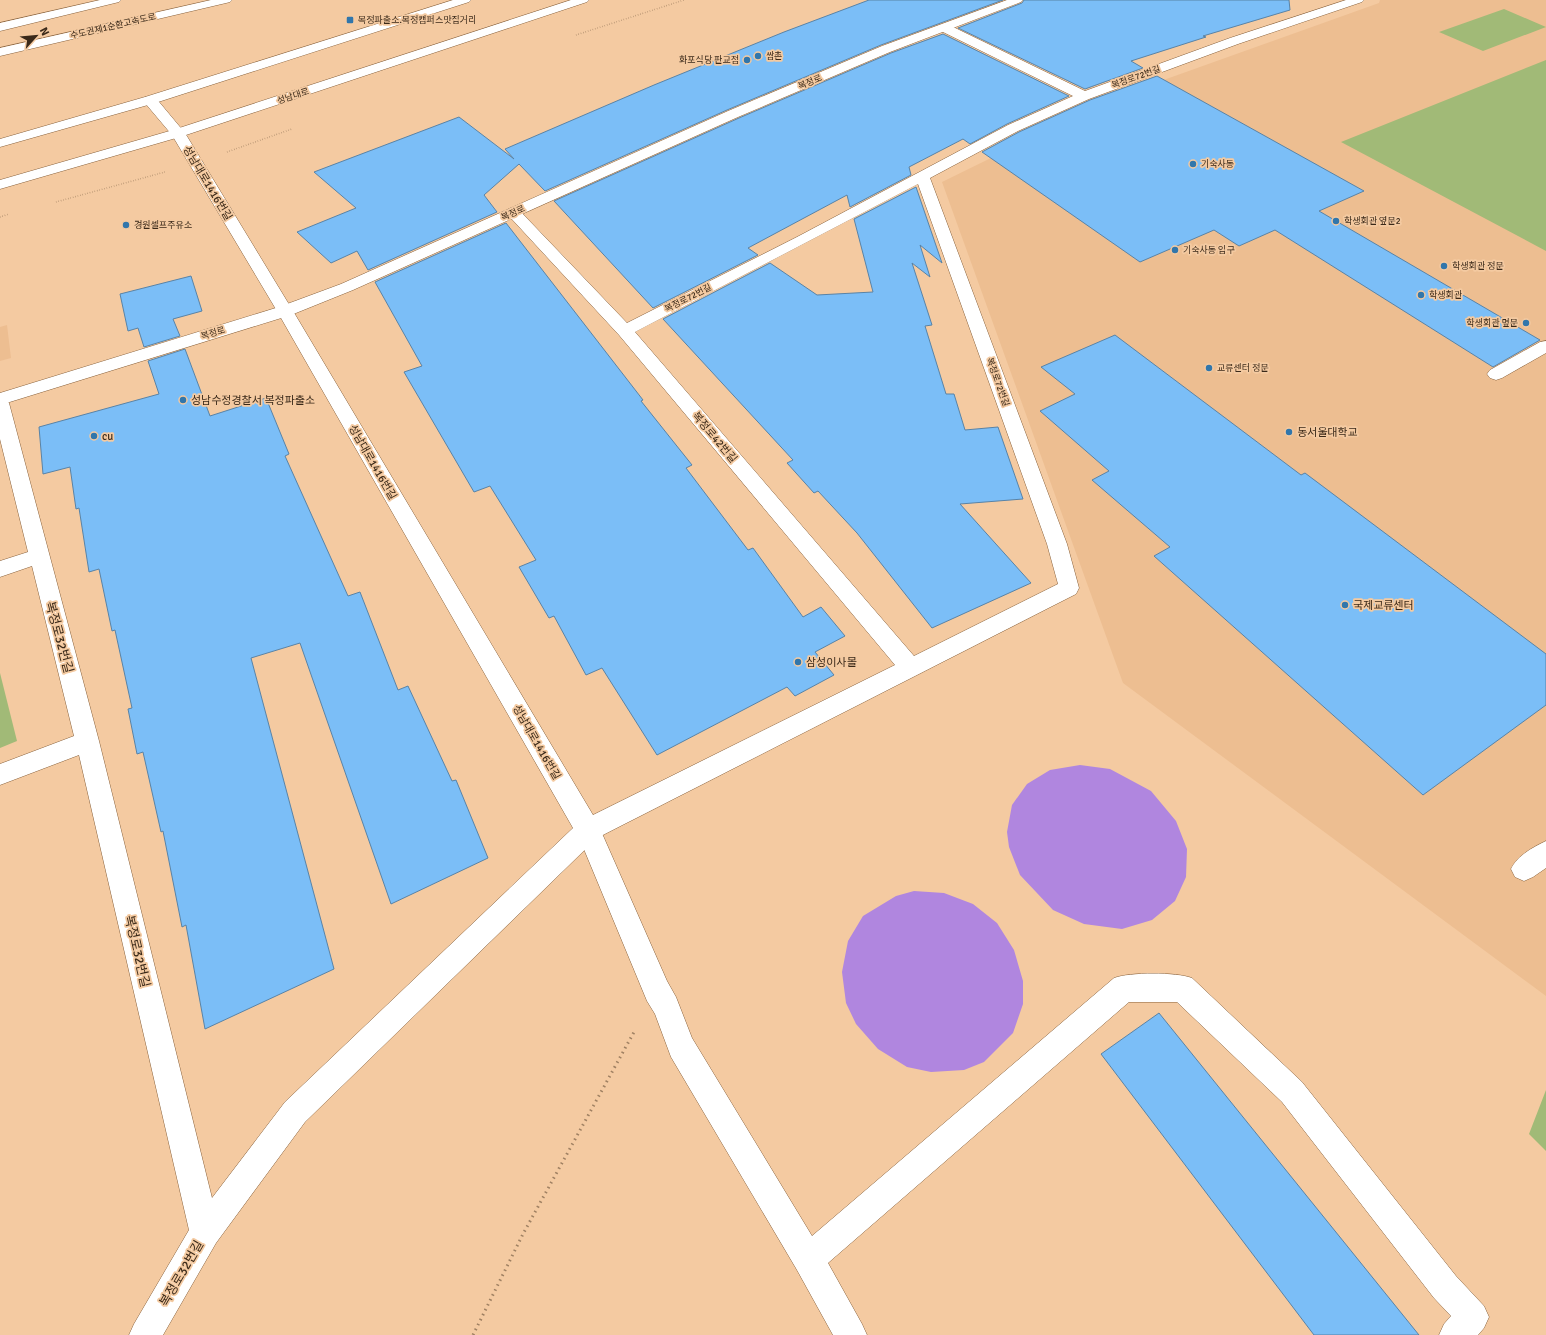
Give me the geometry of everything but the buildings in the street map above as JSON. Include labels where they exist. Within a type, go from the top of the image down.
[{"type":"main road","points":[[0,27],[115,0]]},
{"type":"main road","name":"수도권제1순환고속도로","points":[[0,52],[226,0]]},
{"type":"main road","points":[[0,143],[150,100],[465,0]]},
{"type":"main road","name":"성남대로","points":[[0,185],[178,133],[583,0]]},
{"type":"main road","name":"복정로","points":[[0,399],[285,311],[347,287],[726,118],[871,56],[1017,0]]},
{"type":"main road","name":"복정로72번길","points":[[624,331],[1013,128],[1084,96],[1234,41],[1358,0]]},
{"type":"main road","points":[[945,28],[1084,96]]},
{"type":"main road","name":"성남대로1416번길","points":[[150,100],[178,133],[285,311],[588,830],[657,991],[666,1007],[681,1047],[808,1259],[851,1335]]},
{"type":"main road","name":"복정로72번길","points":[[910,667],[1069,588],[1057,544],[922,176]]},
{"type":"main road","name":"복정로42번길","points":[[514,213],[624,331],[910,667]]},
{"type":"main road","points":[[1496,374],[1546,346]]},
{"type":"main road","name":"복정로32번길","points":[[0,403],[87,741],[205,1232],[145,1335]]},
{"type":"main road","points":[[0,569],[39,556]]},
{"type":"main road","points":[[205,1232],[295,1112],[588,830],[910,667]]},
{"type":"main road","points":[[0,775],[87,741]]},
{"type":"main road","points":[[1524,869],[1546,853]]},
{"type":"main road","points":[[808,1259],[1124,988],[1182,988],[1292,1092],[1445,1287],[1473,1317],[1455,1335]]},
{"type":"path","points":[[473,1335],[524,1234],[657,991]]},
{"type":"shaded area","name":"동서울대학교","points":[[1380,0],[1546,0],[1546,996],[1123,683],[942,182],[1116,97],[1379,3]]},
{"type":"shaded area","points":[[7,325],[11,358],[0,361],[0,327]]},
{"type":"shaded area","points":[[1080,765],[1110,769],[1151,791],[1176,821],[1187,849],[1186,877],[1175,901],[1152,920],[1122,929],[1084,924],[1053,910],[1020,875],[1009,847],[1007,832],[1012,805],[1027,784],[1050,770]]},
{"type":"shaded area","points":[[914,891],[944,893],[973,904],[997,923],[1014,950],[1023,981],[1023,1004],[1013,1033],[984,1062],[964,1070],[931,1072],[907,1067],[878,1049],[856,1024],[846,1003],[842,972],[848,941],[863,916],[896,896]]},
{"type":"green space","points":[[1504,9],[1546,27],[1483,51],[1439,32]]},
{"type":"green space","points":[[1546,60],[1546,251],[1341,142]]},
{"type":"green space","points":[[0,673],[17,741],[0,748]]},
{"type":"green space","points":[[1546,1090],[1546,1151],[1529,1134]]},
{"type":"place","name":"복정파출소.복정캠퍼스맛집거리","points":[[350,20]]},
{"type":"place","name":"쌈촌","points":[[758,56]]},
{"type":"place","name":"화포식당 판교점","points":[[747,60]]},
{"type":"place","name":"기숙사동","points":[[1193,164]]},
{"type":"place","name":"학생회관 옆문2","points":[[1336,221]]},
{"type":"place","name":"경원셀프주유소","points":[[126,225]]},
{"type":"place","name":"기숙사동 입구","points":[[1175,250]]},
{"type":"place","name":"학생회관 정문","points":[[1444,266]]},
{"type":"place","name":"학생회관","points":[[1421,295]]},
{"type":"place","name":"학생회관 몊문","points":[[1526,323]]},
{"type":"place","name":"교류센터 정문","points":[[1209,368]]},
{"type":"place","name":"성남수정경찰서 복정파출소","points":[[183,400]]},
{"type":"place","name":"동서울대학교","points":[[1289,432]]},
{"type":"place","name":"cu","points":[[94,436]]},
{"type":"place","name":"국제교류센터","points":[[1345,605]]},
{"type":"place","name":"삼성이사몰","points":[[798,662]]}]
